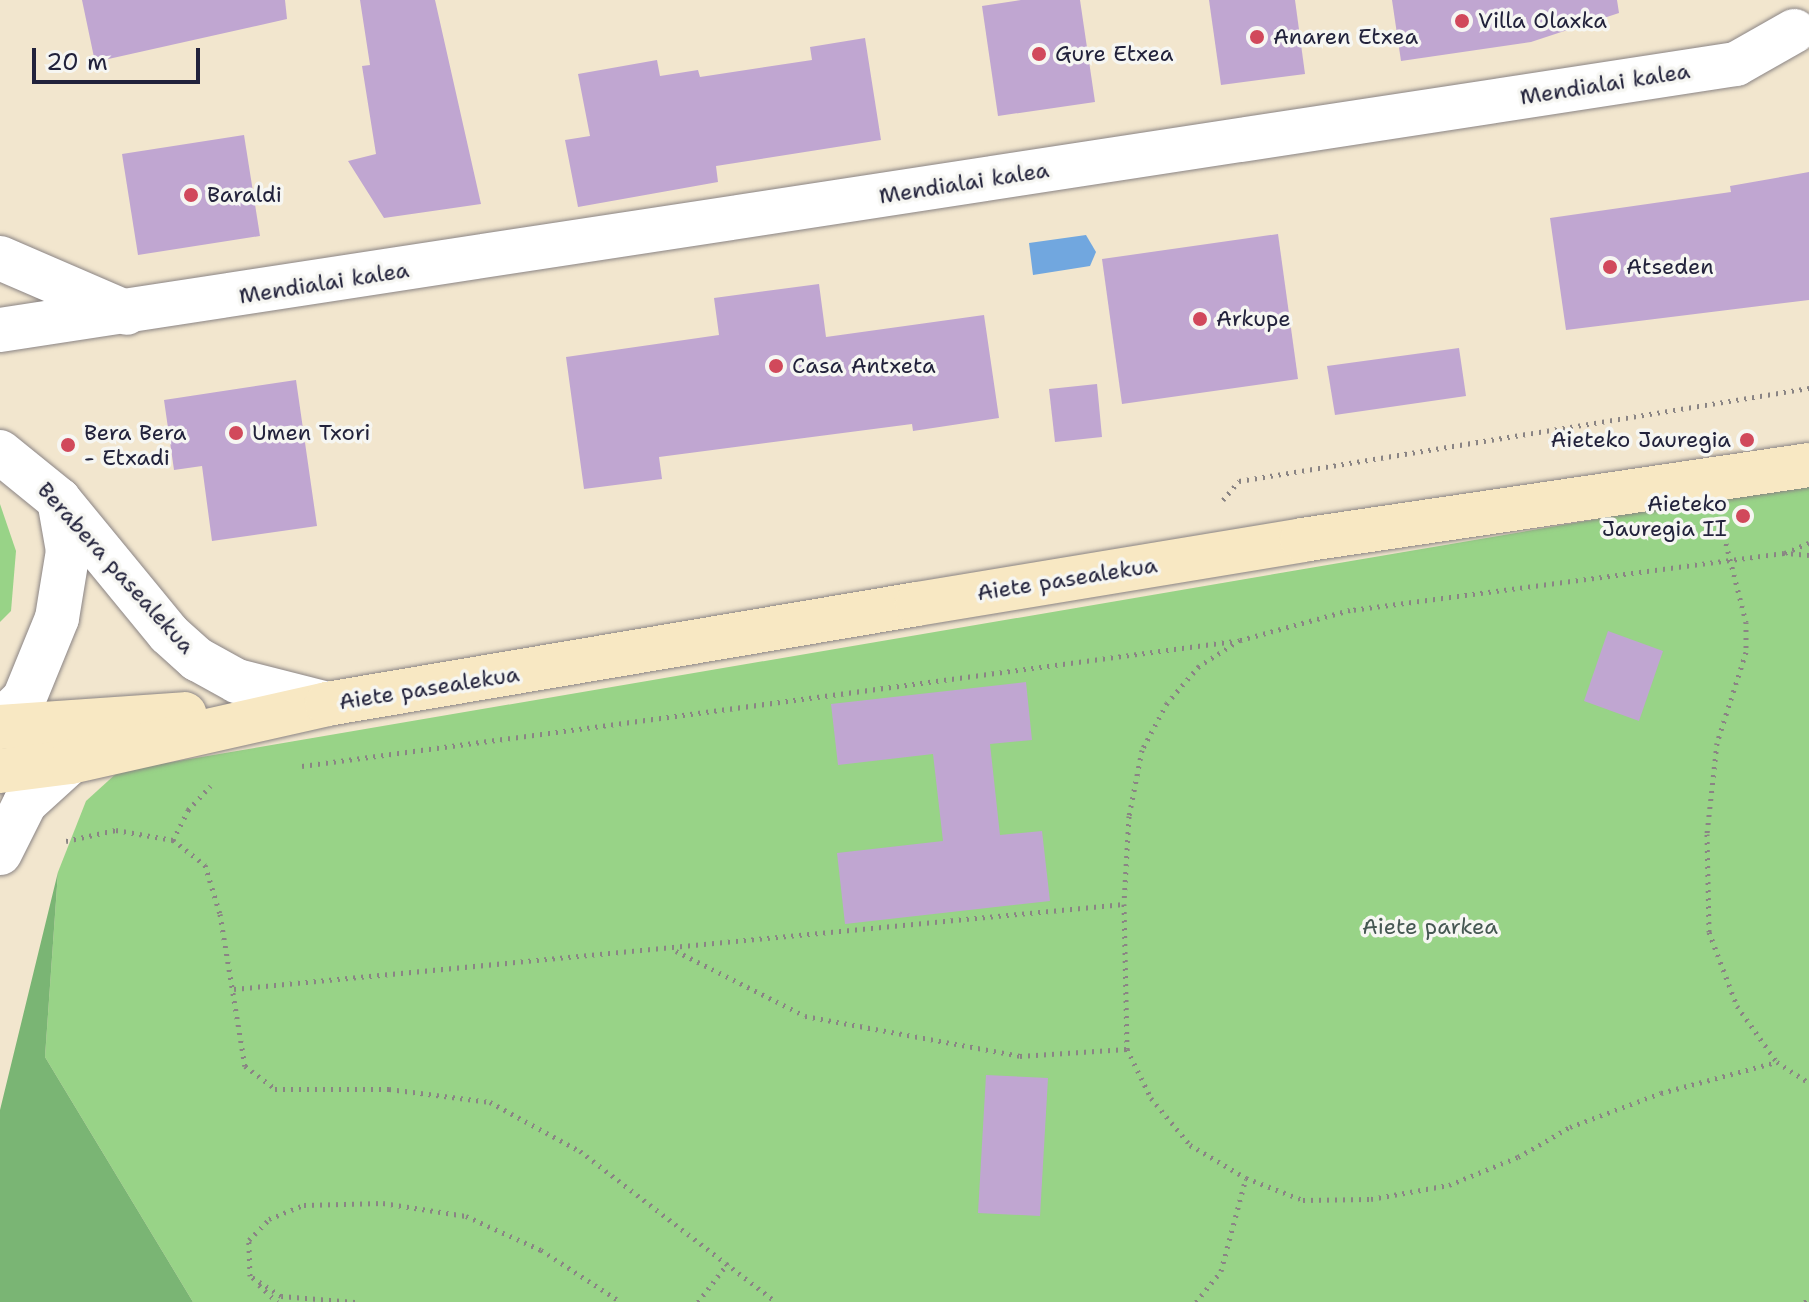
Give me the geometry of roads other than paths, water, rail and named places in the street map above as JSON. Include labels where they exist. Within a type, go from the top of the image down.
[{"type":"street","name":"Mendialai kalea","points":[[0,330],[127,313],[1736,64],[1796,27]]},
{"type":"street","points":[[0,258],[127,313]]},
{"type":"street","name":"Berabera pasealekua","points":[[0,452],[59,500],[169,634],[197,659],[237,681],[327,704]]},
{"type":"street","name":"Aiete pasealekua","points":[[0,771],[70,762],[327,704],[1286,542],[1676,488],[1809,465]]},
{"type":"street","points":[[0,725],[24,699],[57,618],[68,551],[59,500]]},
{"type":"street","name":"Aiete pasealekua","points":[[0,725],[327,704]]},
{"type":"street","points":[[0,853],[25,803],[70,762]]},
{"type":"water","points":[[1086,235],[1096,252],[1090,266],[1033,275],[1029,243]]},
{"type":"place","name":"Villa Olaxka","points":[[1462,21]]},
{"type":"place","name":"Anaren Etxea","points":[[1257,37]]},
{"type":"place","name":"Gure Etxea","points":[[1039,54]]},
{"type":"place","name":"Baraldi","points":[[191,195]]},
{"type":"place","name":"Atseden","points":[[1610,267]]},
{"type":"place","name":"Arkupe","points":[[1200,319]]},
{"type":"place","name":"Casa Antxeta","points":[[776,366]]},
{"type":"place","name":"Umen Txori","points":[[236,433]]},
{"type":"place","name":"Aieteko Jauregia","points":[[1747,440]]},
{"type":"place","name":"Bera Bera - Etxadi","points":[[68,445]]},
{"type":"place","name":"Aieteko Jauregia II","points":[[1743,516]]},
{"type":"park label","name":"Aiete parkea","points":[[1430,927]]}]
